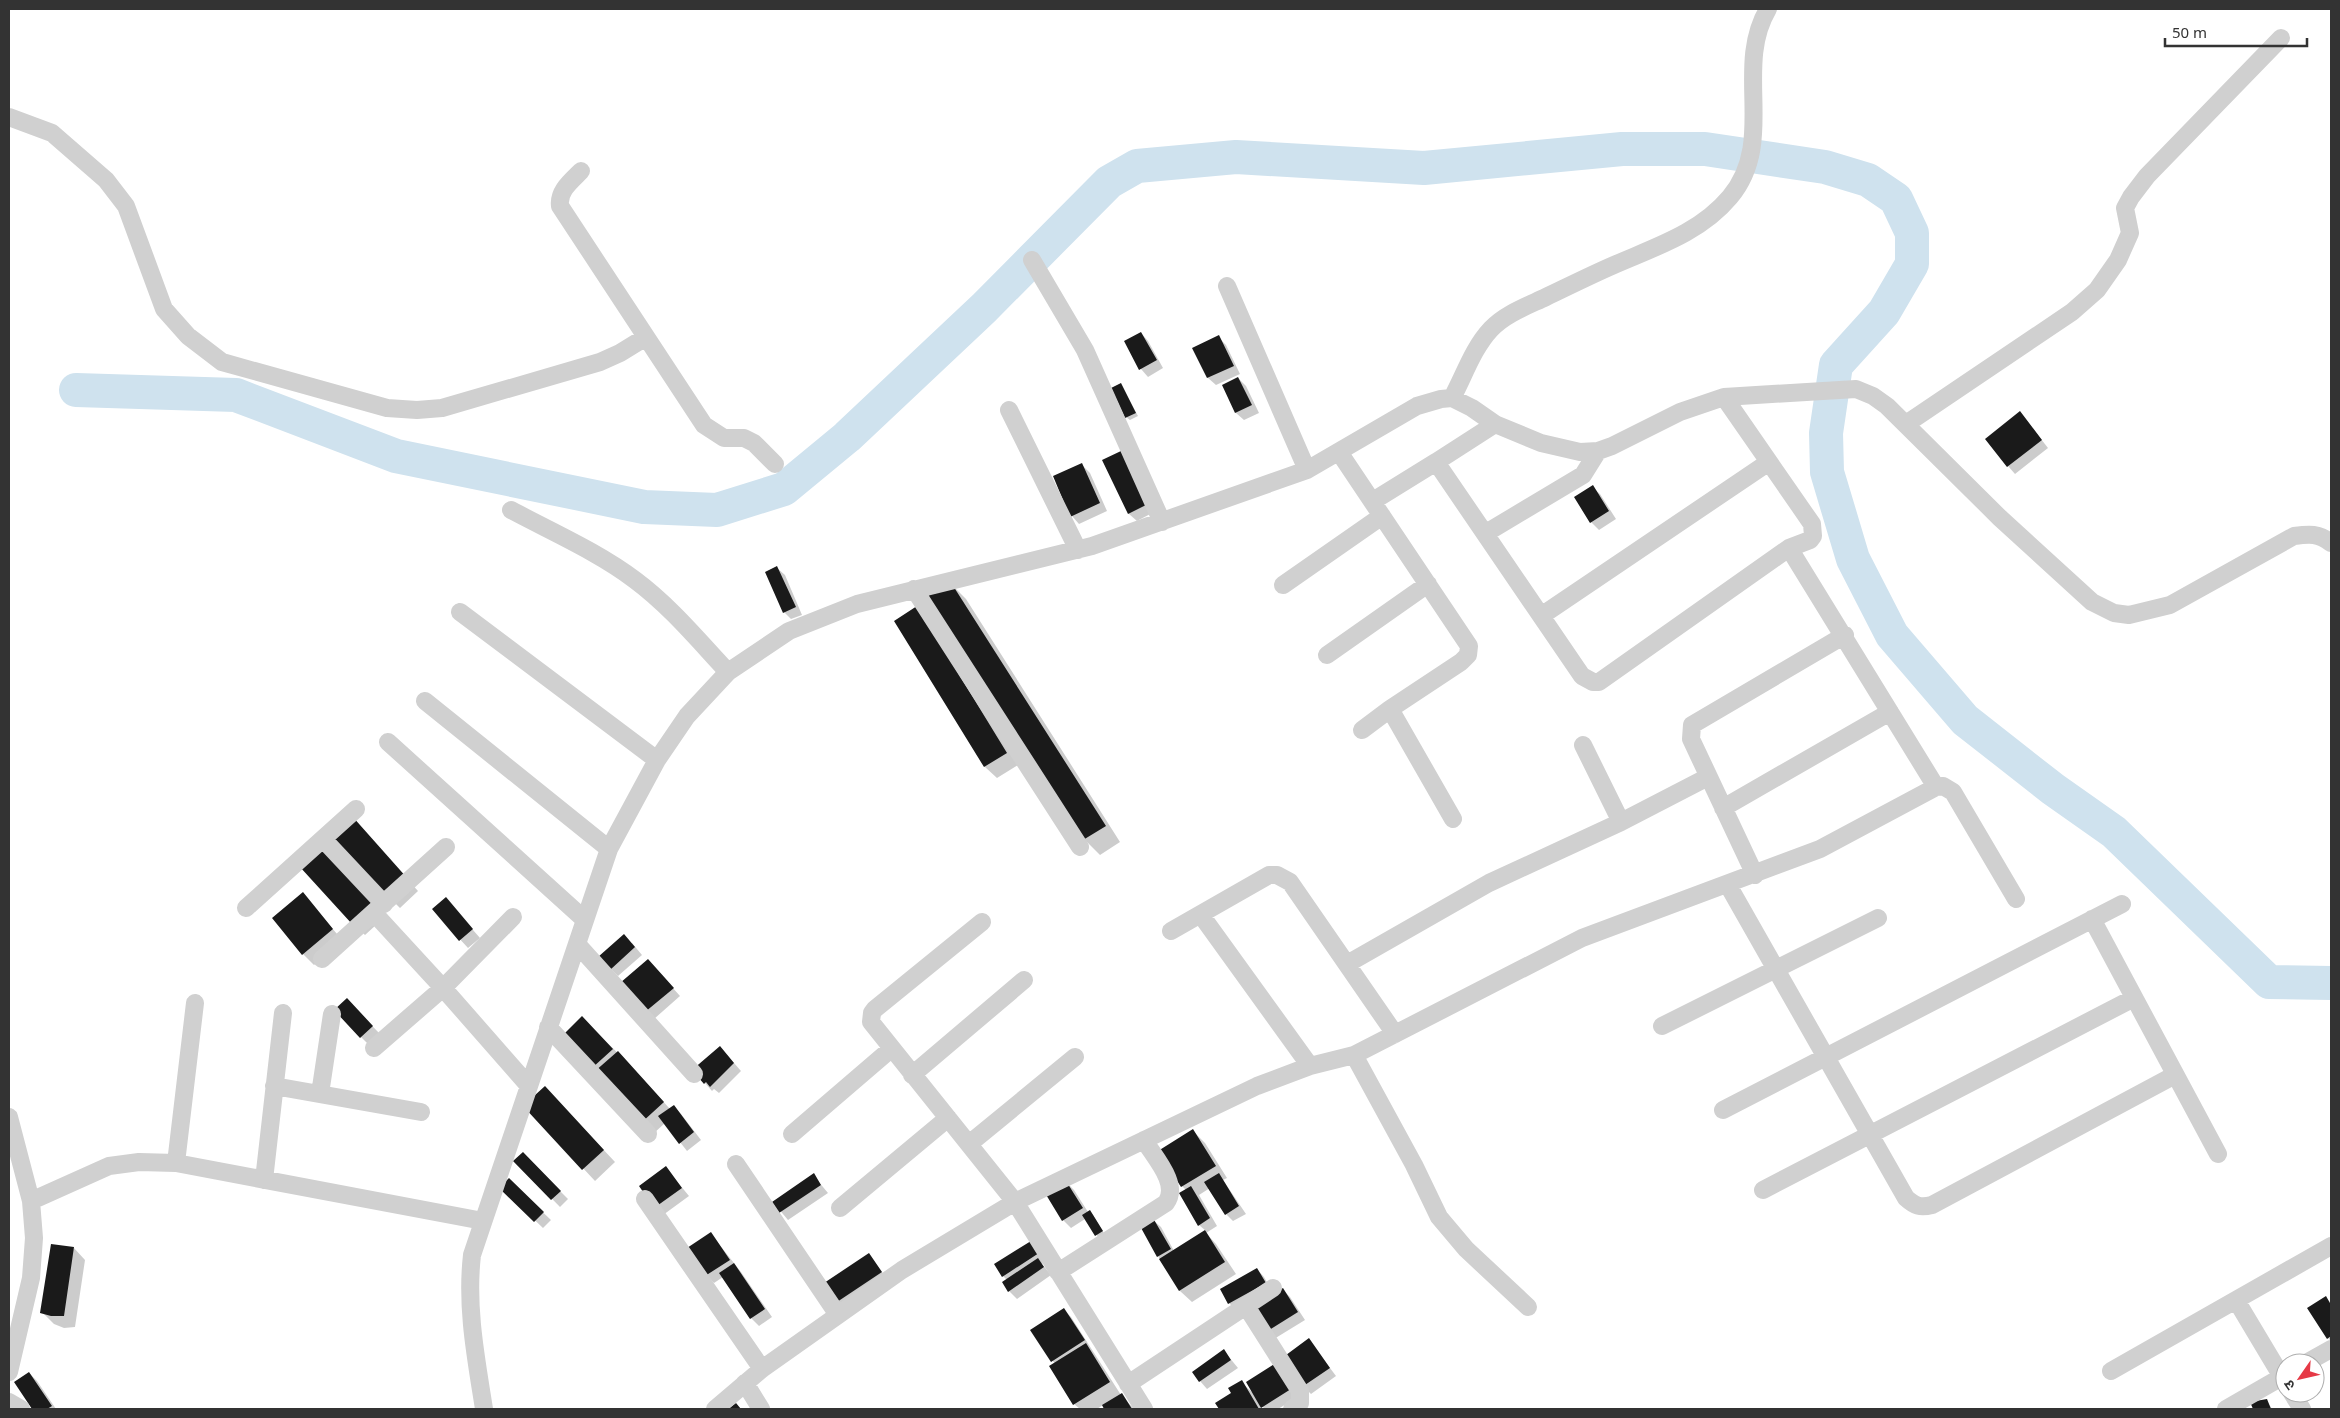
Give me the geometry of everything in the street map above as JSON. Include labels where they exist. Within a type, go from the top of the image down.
[{"type":"street","points":[[1452,398],[1481,342],[1501,320],[1603,270],[1681,236],[1697,226],[1730,197],[1747,171],[1754,140],[1754,64],[1756,42],[1768,9]]},
{"type":"street","points":[[1906,424],[2072,312],[2097,290],[2118,260],[2130,233],[2125,208],[2131,197],[2147,176],[2281,38]]},
{"type":"street","points":[[9,117],[52,133],[106,180],[126,206],[164,309],[188,336],[222,362],[387,408],[417,410],[442,408],[600,362],[620,353],[646,337]]},
{"type":"street","points":[[581,171],[563,191],[559,199],[560,206],[646,337],[704,425],[724,438],[744,438],[754,443],[774,464]]},
{"type":"street","points":[[1032,260],[1085,350],[1162,522]]},
{"type":"street","points":[[1227,286],[1307,470]]},
{"type":"street","points":[[484,1409],[470,1309],[469,1281],[472,1255],[609,849],[657,760],[687,716],[728,672],[789,631],[806,622],[857,604],[1078,550],[1162,522],[1307,470],[1417,406],[1452,398],[1472,408],[1495,424],[1541,443],[1580,452],[1598,451],[1680,412],[1724,397],[1856,389],[1874,396],[1888,406],[2000,518],[2092,602],[2114,613],[2128,615],[2170,605],[2294,536],[2311,534],[2323,537],[2331,543]]},
{"type":"street","points":[[1436,462],[1582,676],[1593,682],[1599,682],[1789,548],[1810,540],[1814,530],[1724,397]]},
{"type":"street","points":[[1009,410],[1078,550]]},
{"type":"street","points":[[1283,585],[1436,462],[1495,424]]},
{"type":"street","points":[[1486,533],[1583,475],[1598,451]]},
{"type":"street","points":[[1339,452],[1469,646],[1468,655],[1461,662],[1362,730]]},
{"type":"street","points":[[1541,616],[1769,462]]},
{"type":"street","points":[[511,510],[608,562],[634,580],[661,601],[728,672]]},
{"type":"street","points":[[1789,548],[1845,635],[1936,787]]},
{"type":"street","points":[[1327,655],[1428,584]]},
{"type":"street","points":[[914,589],[1080,847]]},
{"type":"street","points":[[460,612],[657,760]]},
{"type":"street","points":[[1755,875],[1691,739],[1692,725],[1697,720],[1845,635]]},
{"type":"street","points":[[424,701],[609,849]]},
{"type":"street","points":[[1390,709],[1453,819]]},
{"type":"street","points":[[1723,808],[1890,712]]},
{"type":"street","points":[[388,742],[585,920]]},
{"type":"street","points":[[1583,745],[1622,822]]},
{"type":"street","points":[[1347,964],[1489,883],[1622,822],[1708,777]]},
{"type":"street","points":[[715,1409],[762,1369],[902,1270],[1015,1202],[1257,1086],[1310,1066],[1354,1055],[1582,938],[1755,875],[1820,849],[1936,787],[1943,786],[1953,792],[2016,899]]},
{"type":"street","points":[[246,908],[356,809]]},
{"type":"street","points":[[323,839],[443,988],[529,1086]]},
{"type":"street","points":[[322,959],[446,848]]},
{"type":"street","points":[[1172,931],[1269,875],[1277,875],[1290,882],[1395,1034]]},
{"type":"street","points":[[1728,885],[1869,1135],[1906,1198],[1914,1206],[1932,1205],[2175,1075]]},
{"type":"street","points":[[1723,1110],[2122,904]]},
{"type":"street","points":[[1201,914],[1310,1066]]},
{"type":"street","points":[[374,1048],[443,988],[513,916]]},
{"type":"street","points":[[1662,1026],[1878,918]]},
{"type":"street","points":[[2092,919],[2218,1154]]},
{"type":"street","points":[[982,922],[872,1013],[872,1022],[874,1028],[1015,1202],[1144,1409]]},
{"type":"street","points":[[577,944],[694,1074]]},
{"type":"street","points":[[912,1075],[1024,980]]},
{"type":"street","points":[[1762,1190],[2134,998]]},
{"type":"street","points":[[176,1164],[195,1003]]},
{"type":"street","points":[[264,1180],[283,1013]]},
{"type":"street","points":[[320,1094],[332,1014]]},
{"type":"street","points":[[548,1028],[648,1134]]},
{"type":"street","points":[[792,1134],[892,1049]]},
{"type":"street","points":[[1354,1055],[1414,1165],[1438,1217],[1466,1249],[1528,1307]]},
{"type":"street","points":[[969,1144],[1075,1057]]},
{"type":"street","points":[[274,1086],[421,1112]]},
{"type":"street","points":[[9,1118],[31,1201],[34,1238],[31,1278],[9,1372]]},
{"type":"street","points":[[840,1208],[948,1118]]},
{"type":"street","points":[[1058,1272],[1166,1203],[1170,1198],[1172,1189],[1169,1181],[1144,1140]]},
{"type":"street","points":[[31,1201],[109,1166],[139,1162],[176,1164],[483,1220]]},
{"type":"street","points":[[736,1164],[838,1315]]},
{"type":"street","points":[[645,1199],[762,1369]]},
{"type":"street","points":[[2111,1371],[2331,1246]]},
{"type":"street","points":[[1128,1384],[1273,1288]]},
{"type":"street","points":[[2236,1300],[2275,1363]]},
{"type":"street","points":[[1246,1306],[1300,1391],[1300,1403],[1292,1409]]},
{"type":"street","points":[[745,1382],[761,1409]]},
{"type":"street","points":[[2226,1409],[2275,1383]]},
{"type":"street","points":[[9,1402],[21,1409]]},
{"type":"building","points":[[1141,332],[1157,360],[1139,370],[1124,341]]},
{"type":"building","points":[[1219,335],[1234,366],[1207,378],[1192,348]]},
{"type":"building","points":[[1238,377],[1252,405],[1235,413],[1222,385]]},
{"type":"building","points":[[1121,383],[1136,413],[1125,418],[1111,388]]},
{"type":"building","points":[[2020,411],[2042,440],[2007,467],[1985,439]]},
{"type":"building","points":[[1121,451],[1148,504],[1128,514],[1102,460]]},
{"type":"building","points":[[1082,463],[1100,503],[1070,517],[1053,476]]},
{"type":"building","points":[[1593,485],[1609,511],[1590,523],[1574,497]]},
{"type":"building","points":[[777,566],[796,607],[783,613],[765,572]]},
{"type":"building","points":[[950,581],[1106,826],[1083,840],[928,596]]},
{"type":"building","points":[[917,606],[1007,753],[984,767],[894,621]]},
{"type":"building","points":[[352,816],[408,879],[387,897],[331,835]]},
{"type":"building","points":[[324,845],[376,902],[352,924],[300,867]]},
{"type":"building","points":[[303,892],[333,929],[302,955],[272,918]]},
{"type":"building","points":[[446,897],[473,929],[459,941],[432,909]]},
{"type":"building","points":[[624,934],[635,947],[610,970],[598,957]]},
{"type":"building","points":[[648,959],[674,988],[645,1012],[620,983]]},
{"type":"building","points":[[347,998],[373,1026],[360,1038],[334,1010]]},
{"type":"building","points":[[582,1016],[613,1049],[592,1068],[562,1036]]},
{"type":"building","points":[[720,1046],[734,1063],[710,1087],[706,1082],[704,1084],[692,1070]]},
{"type":"building","points":[[618,1051],[664,1102],[641,1123],[594,1072]]},
{"type":"building","points":[[545,1086],[604,1150],[582,1170],[523,1106]]},
{"type":"building","points":[[674,1105],[694,1132],[679,1144],[658,1116]]},
{"type":"building","points":[[1193,1129],[1216,1166],[1181,1187],[1158,1151]]},
{"type":"building","points":[[523,1152],[561,1191],[551,1200],[513,1161]]},
{"type":"building","points":[[666,1166],[682,1188],[654,1208],[639,1186]]},
{"type":"building","points":[[814,1173],[821,1185],[779,1213],[772,1202]]},
{"type":"building","points":[[1219,1173],[1239,1206],[1225,1215],[1204,1182]]},
{"type":"building","points":[[509,1178],[544,1212],[534,1222],[499,1188]]},
{"type":"building","points":[[1066,1181],[1083,1208],[1062,1221],[1045,1193]]},
{"type":"building","points":[[1191,1186],[1210,1218],[1198,1226],[1179,1193]]},
{"type":"building","points":[[1090,1210],[1103,1231],[1095,1236],[1082,1215]]},
{"type":"building","points":[[1153,1218],[1171,1249],[1157,1257],[1140,1226]]},
{"type":"building","points":[[1205,1230],[1225,1262],[1179,1291],[1159,1259]]},
{"type":"building","points":[[711,1232],[730,1260],[705,1276],[687,1248]]},
{"type":"building","points":[[1031,1241],[1039,1253],[1002,1277],[994,1264]]},
{"type":"building","points":[[51,1244],[74,1247],[64,1316],[51,1316],[40,1313]]},
{"type":"building","points":[[869,1253],[882,1272],[834,1304],[821,1285]]},
{"type":"building","points":[[1038,1258],[1044,1267],[1008,1292],[1002,1282]]},
{"type":"building","points":[[734,1263],[765,1309],[750,1319],[719,1273]]},
{"type":"building","points":[[1257,1268],[1266,1283],[1228,1304],[1220,1289]]},
{"type":"building","points":[[1283,1288],[1298,1312],[1266,1332],[1251,1308]]},
{"type":"building","points":[[2326,1296],[2331,1305],[2331,1336],[2327,1339],[2307,1308]]},
{"type":"building","points":[[1064,1308],[1085,1340],[1051,1362],[1030,1330]]},
{"type":"building","points":[[1309,1338],[1330,1368],[1302,1387],[1282,1358]]},
{"type":"building","points":[[1086,1343],[1110,1382],[1073,1405],[1049,1366]]},
{"type":"building","points":[[1224,1349],[1231,1360],[1199,1382],[1192,1372]]},
{"type":"building","points":[[1276,1363],[1291,1389],[1261,1408],[1246,1382]]},
{"type":"building","points":[[29,1372],[52,1406],[47,1409],[32,1409],[14,1382]]},
{"type":"building","points":[[1242,1380],[1259,1409],[1219,1409],[1215,1403],[1231,1393],[1228,1388]]},
{"type":"building","points":[[1122,1393],[1132,1409],[1104,1409],[1102,1405]]},
{"type":"building","points":[[2267,1399],[2271,1409],[2253,1409],[2250,1402]]},
{"type":"building","points":[[736,1403],[741,1409],[728,1409]]},
{"type":"waterway","points":[[76,390],[236,395],[396,456],[644,507],[717,510],[784,489],[847,437],[984,308],[1109,182],[1137,166],[1236,157],[1424,168],[1622,149],[1705,149],[1825,167],[1868,180],[1896,199],[1912,233],[1912,264],[1884,312],[1836,365],[1826,433],[1827,472],[1853,559],[1892,635],[1965,720],[2053,789],[2114,832],[2269,982],[2331,983]]}]
